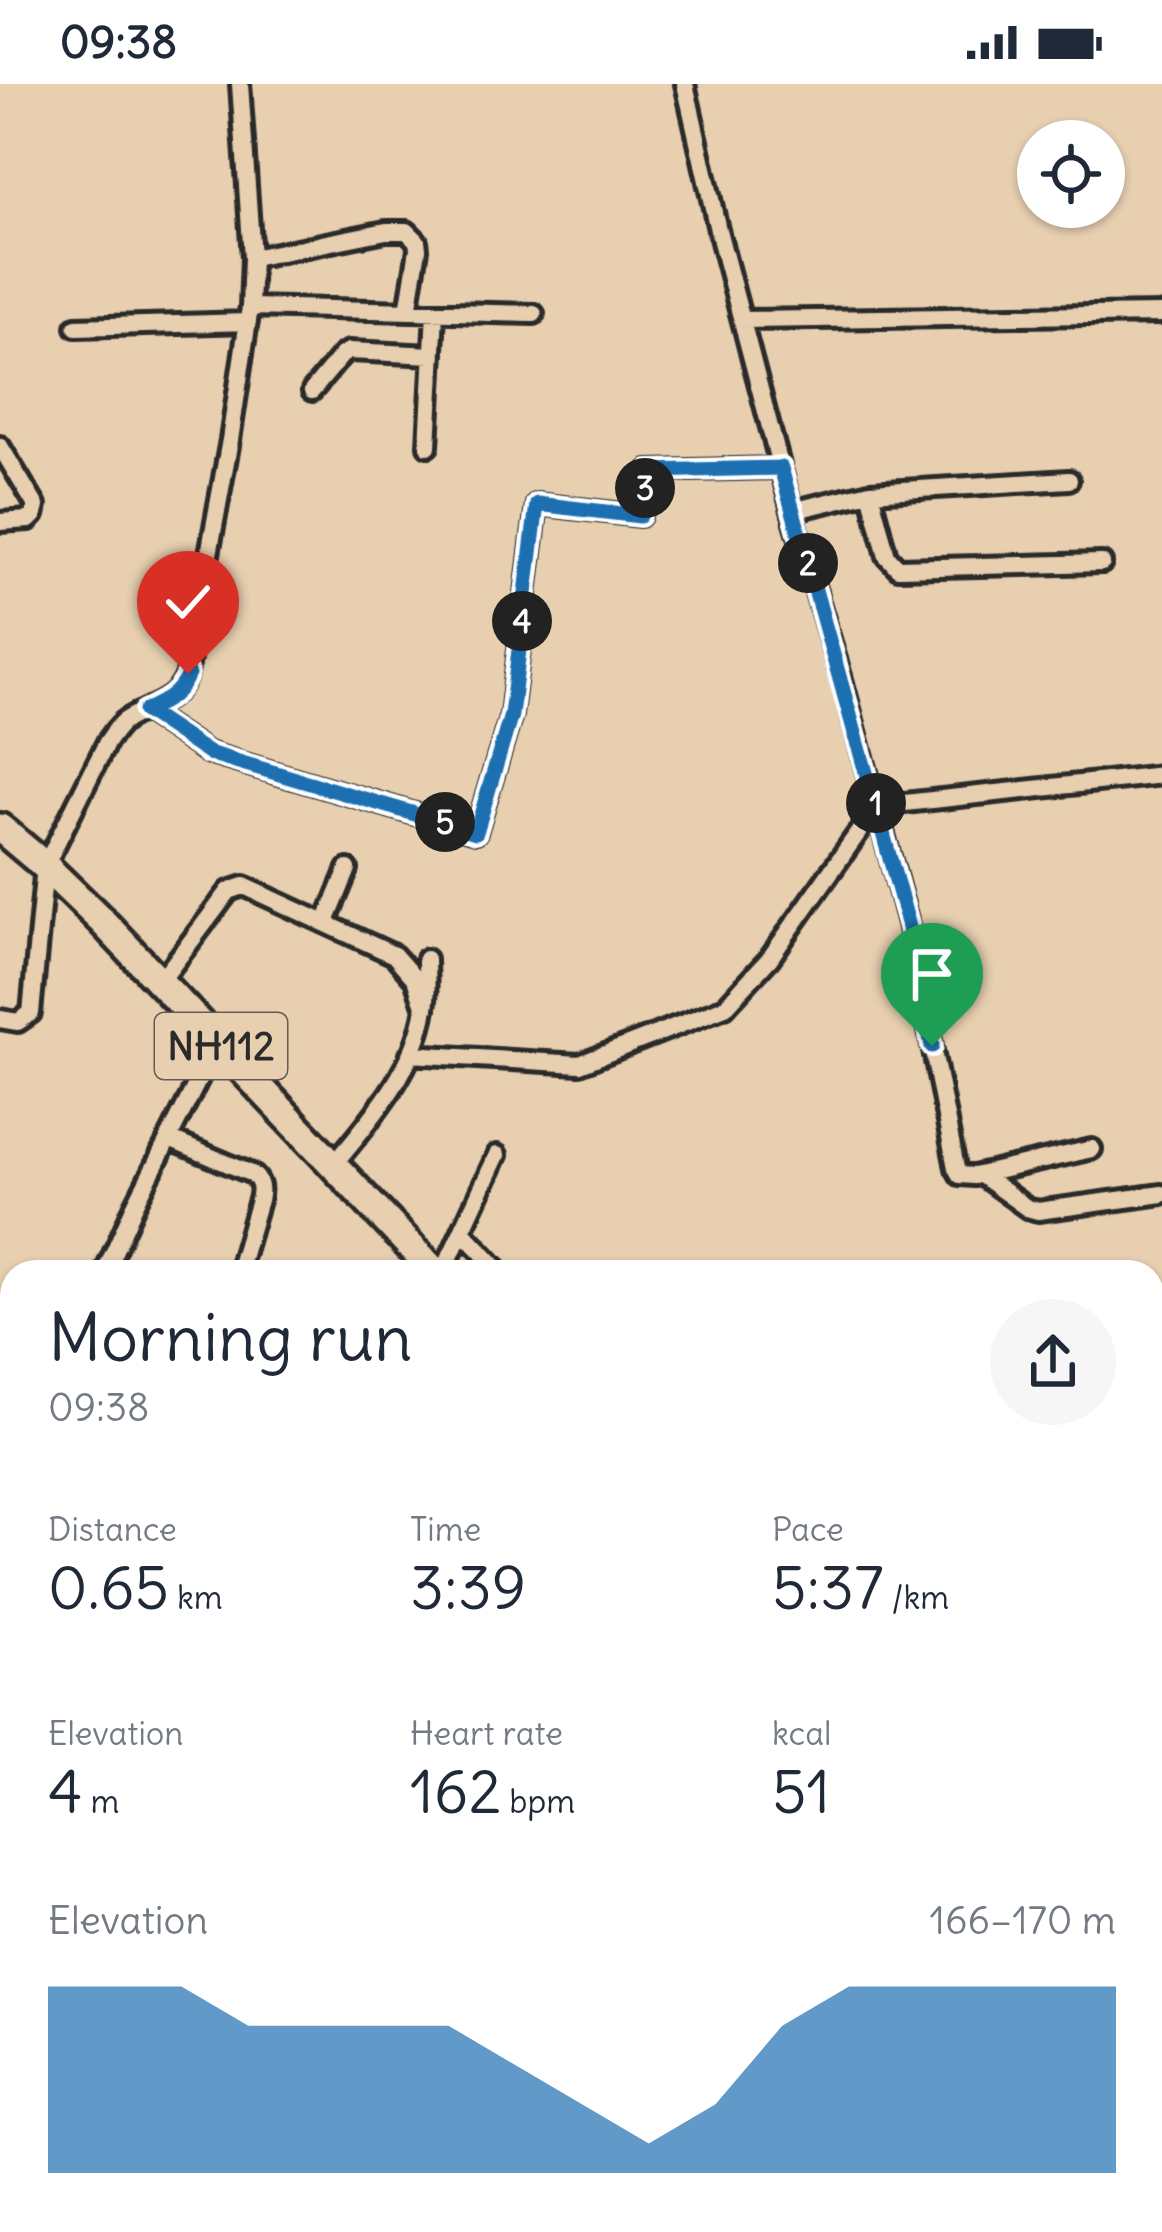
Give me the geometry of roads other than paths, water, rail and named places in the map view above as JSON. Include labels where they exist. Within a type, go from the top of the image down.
[{"type":"highway","name":"NH112","points":[[0,828],[45,866],[160,982],[421,1260]]},
{"type":"street","points":[[0,1019],[18,1022],[33,1006],[45,866],[107,742],[118,727],[175,695],[188,674],[249,315],[252,258],[240,84]]},
{"type":"street","points":[[685,84],[792,511],[908,923],[956,1168],[967,1177],[1092,1150]]},
{"type":"street","points":[[252,258],[386,230],[407,231],[418,248],[408,311]]},
{"type":"street","points":[[428,446],[435,312]]},
{"type":"street","points":[[76,327],[249,315],[534,314]]},
{"type":"street","points":[[742,320],[1162,314]]},
{"type":"street","points":[[312,391],[349,351],[433,355]]},
{"type":"street","points":[[0,446],[36,506],[29,520],[0,522]]},
{"type":"street","points":[[145,711],[208,753],[476,832],[511,715],[537,504],[640,516],[648,471],[781,468]]},
{"type":"street","points":[[792,511],[870,492],[1069,480]]},
{"type":"street","points":[[870,492],[887,556],[898,568],[1102,562]]},
{"type":"street","points":[[410,1054],[580,1064],[725,1007],[770,958],[877,806],[1162,775]]},
{"type":"street","points":[[326,922],[348,869]]},
{"type":"street","points":[[160,982],[236,887],[254,890],[394,955],[415,979],[425,1009]]},
{"type":"street","points":[[333,1165],[383,1106],[410,1054],[425,1009],[426,959]]},
{"type":"street","points":[[111,1260],[218,1043]]},
{"type":"street","points":[[169,1138],[259,1179],[259,1200],[242,1260]]},
{"type":"street","points":[[437,1260],[462,1231],[497,1155]]},
{"type":"street","points":[[981,1175],[1038,1211],[1162,1194]]},
{"type":"street","points":[[462,1231],[489,1260]]}]
